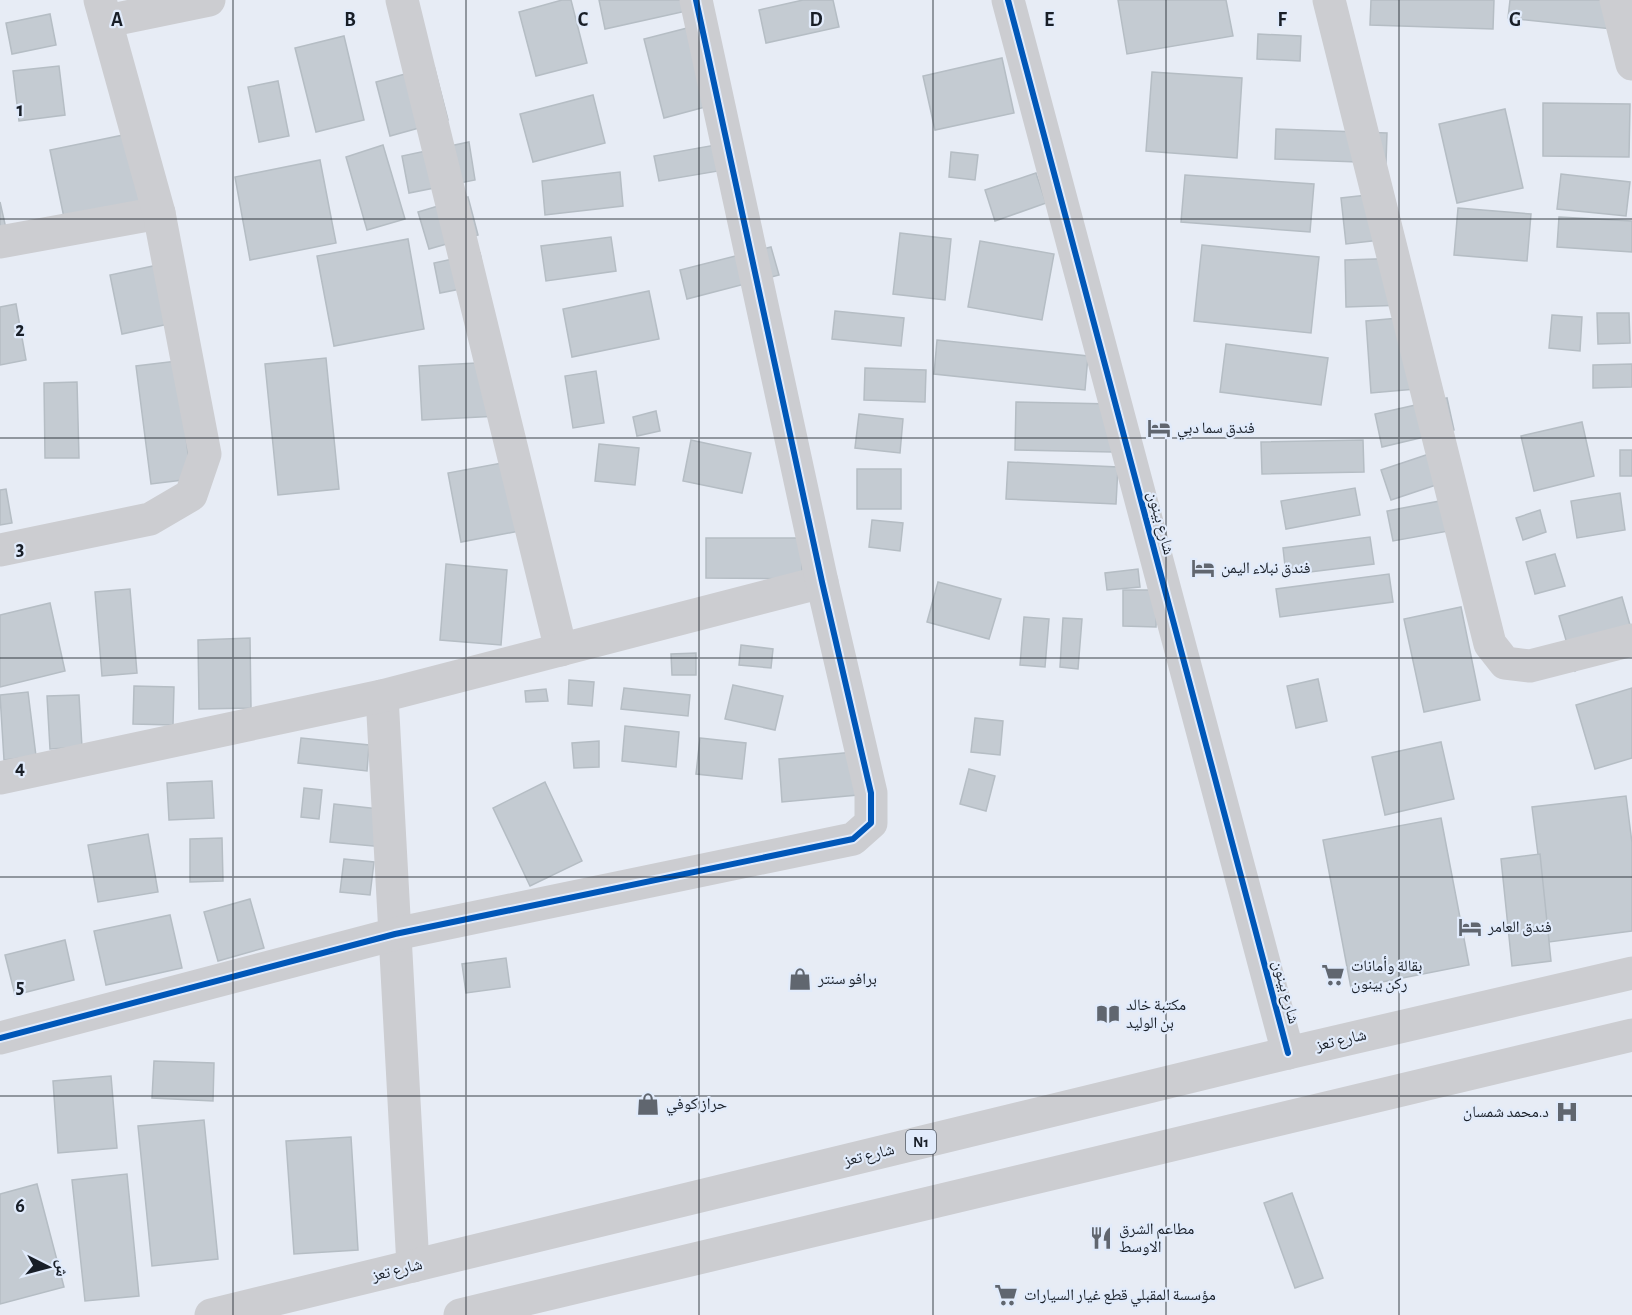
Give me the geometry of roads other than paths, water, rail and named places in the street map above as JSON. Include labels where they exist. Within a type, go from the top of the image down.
[{"type":"main road","points":[[0,550],[150,519],[191,495],[205,454],[159,213],[103,11],[209,0]]},
{"type":"main road","points":[[402,0],[561,650]]},
{"type":"main road","points":[[0,1038],[395,934],[853,838],[871,822],[871,793],[822,582],[696,0]]},
{"type":"main road","name":"شارع بينون","points":[[1008,0],[1288,1053]]},
{"type":"main road","points":[[1329,0],[1490,644],[1505,663],[1530,666],[1632,640]]},
{"type":"main road","points":[[1616,0],[1632,64]]},
{"type":"main road","points":[[0,242],[159,213]]},
{"type":"main road","points":[[0,778],[382,696],[822,582]]},
{"type":"main road","points":[[382,696],[413,1266]]},
{"type":"main road","name":"شارع تعز","points":[[212,1315],[1288,1053],[1632,973]]},
{"type":"main road","points":[[462,1315],[1632,1035]]},
{"type":"place","name":"فندق سما دبي","points":[[1159,428]]},
{"type":"place","name":"فندق نبلاء اليمن","points":[[1203,568]]},
{"type":"place","name":"فندق العامر","points":[[1470,927]]},
{"type":"place","name":"بقالة وأمانات ركن بينون","points":[[1333,975]]},
{"type":"place","name":"برافو سنتر","points":[[800,979]]},
{"type":"place","name":"مكتبة خالد بن الوليد","points":[[1108,1014]]},
{"type":"place","name":"حراز كوفي","points":[[648,1104]]},
{"type":"place","name":"د.محمد شمسان","points":[[1567,1112]]},
{"type":"place","name":"مطاعم الشرق الاوسط","points":[[1101,1238]]},
{"type":"place","name":"مؤسسة المقبلي قطع غيار السيارات","points":[[1006,1295]]}]
